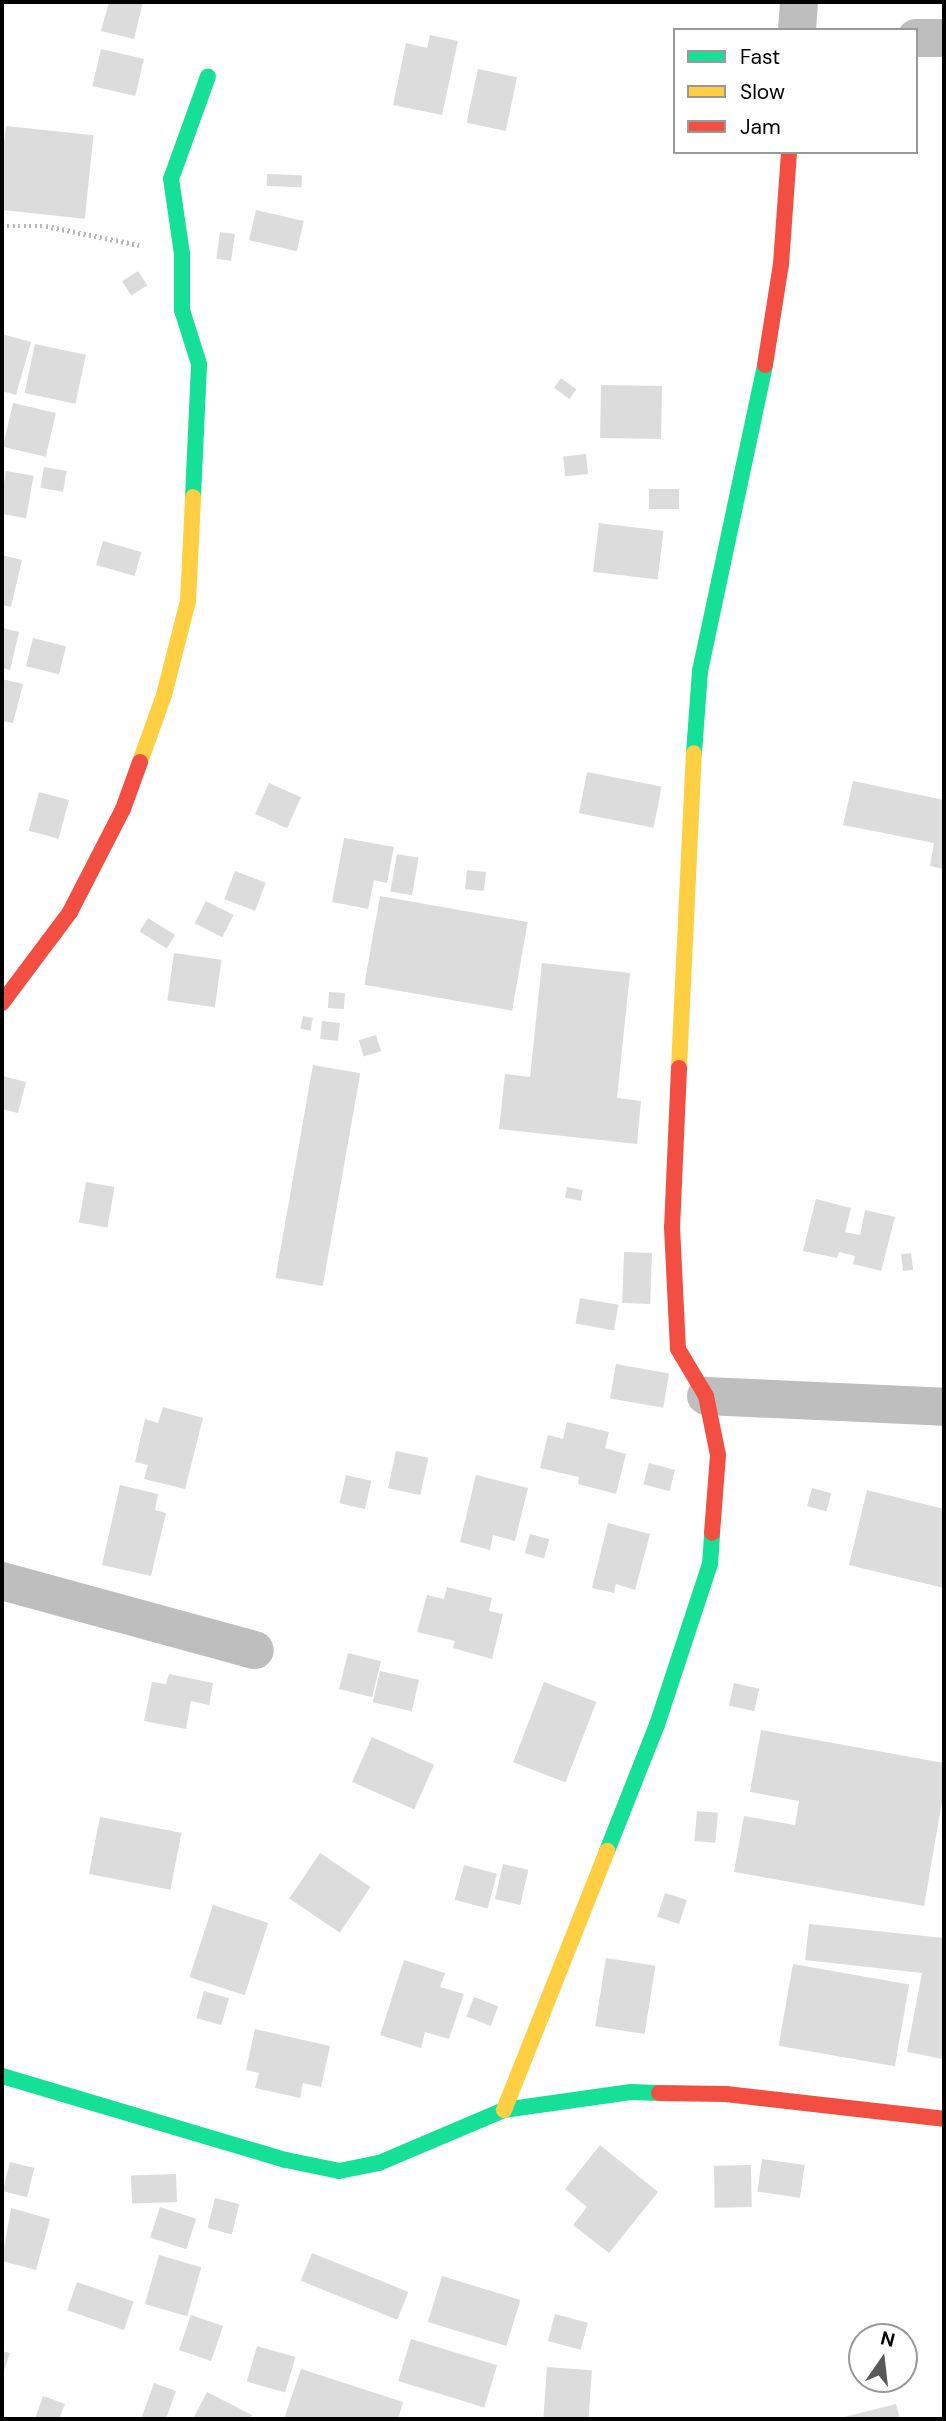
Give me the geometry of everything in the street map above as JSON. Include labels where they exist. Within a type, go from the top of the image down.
[{"type":"street","points":[[797,28],[799,2]]},
{"type":"street","points":[[918,38],[944,38]]},
{"type":"street","points":[[2,1003],[70,912],[123,809],[164,695],[188,601],[199,364],[182,310],[182,254],[171,179],[208,76]]},
{"type":"street","points":[[504,2110],[656,1725],[710,1564],[718,1455],[706,1396],[678,1349],[672,1227],[688,837],[701,671],[765,364],[781,264],[789,154]]},
{"type":"street","points":[[706,1396],[944,1407]]},
{"type":"street","points":[[2,1581],[255,1650]]},
{"type":"street","points":[[2,2076],[286,2160],[339,2171],[379,2163],[504,2110],[631,2092],[713,2093],[944,2119]]},
{"type":"path","points":[[2,226],[46,226],[182,254]]},
{"type":"building","points":[[109,2],[143,2],[134,39],[101,31]]},
{"type":"building","points":[[430,35],[458,41],[442,115],[393,105],[406,43],[427,48]]},
{"type":"building","points":[[101,49],[144,59],[135,96],[92,86]]},
{"type":"building","points":[[478,69],[517,77],[506,131],[467,123]]},
{"type":"building","points":[[6,126],[94,135],[85,219],[2,210],[2,164]]},
{"type":"building","points":[[267,174],[302,175],[302,187],[267,186]]},
{"type":"building","points":[[256,210],[304,221],[297,251],[249,240]]},
{"type":"building","points":[[220,232],[235,234],[231,261],[216,259]]},
{"type":"building","points":[[138,271],[147,285],[131,296],[122,281]]},
{"type":"building","points":[[2,334],[31,342],[16,395],[2,391]]},
{"type":"building","points":[[35,344],[86,355],[75,404],[25,393]]},
{"type":"building","points":[[561,378],[576,389],[569,399],[554,388]]},
{"type":"building","points":[[601,385],[662,386],[661,439],[600,438]]},
{"type":"building","points":[[13,403],[56,413],[46,457],[3,447]]},
{"type":"building","points":[[586,454],[588,474],[565,476],[563,456]]},
{"type":"building","points":[[44,467],[67,471],[63,492],[40,488]]},
{"type":"building","points":[[6,471],[34,476],[26,518],[2,514]]},
{"type":"building","points":[[649,489],[679,489],[679,509],[649,509]]},
{"type":"building","points":[[599,523],[664,531],[658,580],[593,572]]},
{"type":"building","points":[[103,541],[141,552],[135,576],[96,565]]},
{"type":"building","points":[[2,555],[22,560],[11,607],[2,605]]},
{"type":"building","points":[[2,628],[19,632],[10,670],[2,668]]},
{"type":"building","points":[[33,638],[66,646],[59,674],[26,666]]},
{"type":"building","points":[[2,679],[23,684],[13,723],[2,721]]},
{"type":"building","points":[[587,772],[662,787],[654,828],[579,813]]},
{"type":"building","points":[[853,781],[944,800],[944,869],[930,866],[934,843],[843,825]]},
{"type":"building","points":[[269,783],[301,797],[287,828],[255,814]]},
{"type":"building","points":[[39,792],[69,800],[59,839],[29,831]]},
{"type":"building","points":[[344,838],[394,847],[387,883],[374,880],[368,909],[332,902]]},
{"type":"building","points":[[397,854],[419,858],[412,895],[390,891]]},
{"type":"building","points":[[467,870],[486,872],[484,891],[465,889]]},
{"type":"building","points":[[235,871],[266,883],[255,911],[224,899]]},
{"type":"building","points":[[380,896],[528,922],[512,1011],[364,985]]},
{"type":"building","points":[[206,901],[234,915],[222,937],[195,923]]},
{"type":"building","points":[[148,918],[175,935],[167,949],[140,932]]},
{"type":"building","points":[[174,953],[222,960],[215,1007],[167,1001]]},
{"type":"building","points":[[542,963],[630,973],[617,1098],[641,1101],[637,1144],[499,1129],[505,1074],[530,1077]]},
{"type":"building","points":[[329,992],[345,993],[344,1009],[328,1008]]},
{"type":"building","points":[[303,1016],[313,1018],[310,1031],[301,1029]]},
{"type":"building","points":[[322,1021],[340,1023],[338,1041],[320,1039]]},
{"type":"building","points":[[376,1035],[381,1051],[364,1057],[359,1040]]},
{"type":"building","points":[[313,1065],[360,1073],[323,1286],[275,1278]]},
{"type":"building","points":[[2,1076],[26,1082],[18,1113],[2,1109]]},
{"type":"building","points":[[86,1182],[115,1187],[107,1227],[79,1222]]},
{"type":"building","points":[[567,1187],[583,1190],[581,1201],[565,1198]]},
{"type":"building","points":[[816,1199],[851,1208],[845,1232],[860,1235],[865,1210],[895,1217],[881,1271],[853,1264],[855,1256],[839,1252],[837,1258],[803,1251]]},
{"type":"building","points":[[624,1252],[652,1253],[650,1304],[622,1303]]},
{"type":"building","points":[[911,1253],[913,1270],[903,1271],[901,1254]]},
{"type":"building","points":[[580,1298],[618,1305],[614,1330],[575,1324]]},
{"type":"building","points":[[616,1364],[669,1373],[663,1408],[610,1398]]},
{"type":"building","points":[[163,1407],[203,1418],[185,1489],[144,1479],[148,1465],[135,1462],[145,1419],[158,1423]]},
{"type":"building","points":[[567,1422],[609,1432],[605,1448],[626,1454],[616,1494],[578,1484],[579,1477],[540,1468],[548,1435],[563,1439]]},
{"type":"building","points":[[396,1451],[428,1458],[420,1495],[388,1488]]},
{"type":"building","points":[[649,1463],[675,1470],[669,1491],[643,1484]]},
{"type":"building","points":[[346,1475],[371,1481],[365,1509],[339,1503]]},
{"type":"building","points":[[476,1475],[528,1488],[515,1541],[493,1535],[490,1550],[460,1542]]},
{"type":"building","points":[[120,1485],[158,1494],[155,1510],[166,1513],[151,1576],[102,1565]]},
{"type":"building","points":[[812,1488],[831,1493],[826,1512],[807,1506]]},
{"type":"building","points":[[867,1490],[944,1509],[944,1588],[849,1565]]},
{"type":"building","points":[[608,1523],[650,1534],[635,1590],[616,1584],[614,1593],[592,1588]]},
{"type":"building","points":[[530,1534],[549,1539],[544,1558],[525,1553]]},
{"type":"building","points":[[447,1587],[492,1598],[489,1611],[503,1614],[492,1659],[453,1648],[455,1641],[417,1632],[427,1595],[444,1599]]},
{"type":"building","points":[[348,1653],[381,1661],[372,1697],[339,1689]]},
{"type":"building","points":[[380,1671],[419,1680],[412,1711],[373,1702]]},
{"type":"building","points":[[169,1674],[213,1683],[209,1705],[191,1701],[186,1729],[144,1721],[152,1682],[166,1684]]},
{"type":"building","points":[[544,1682],[596,1702],[565,1782],[513,1762]]},
{"type":"building","points":[[734,1683],[759,1689],[754,1711],[729,1705]]},
{"type":"building","points":[[761,1730],[944,1763],[944,1790],[924,1906],[734,1872],[744,1816],[795,1825],[799,1801],[750,1792]]},
{"type":"building","points":[[372,1737],[434,1765],[414,1809],[352,1782]]},
{"type":"building","points":[[697,1811],[718,1813],[715,1843],[694,1841]]},
{"type":"building","points":[[100,1817],[181,1833],[170,1890],[89,1874]]},
{"type":"building","points":[[320,1853],[371,1887],[340,1933],[289,1899]]},
{"type":"building","points":[[503,1864],[528,1870],[520,1905],[495,1899]]},
{"type":"building","points":[[464,1865],[497,1874],[488,1909],[455,1900]]},
{"type":"building","points":[[665,1893],[687,1900],[679,1924],[657,1917]]},
{"type":"building","points":[[213,1905],[268,1923],[245,1995],[190,1977]]},
{"type":"building","points":[[809,1924],[944,1938],[943,2059],[907,2052],[922,1973],[805,1960]]},
{"type":"building","points":[[606,1958],[655,1966],[645,2034],[595,2026]]},
{"type":"building","points":[[404,1960],[445,1973],[440,1987],[464,1994],[449,2039],[425,2032],[421,2048],[380,2035]]},
{"type":"building","points":[[793,1964],[909,1984],[895,2066],[779,2046]]},
{"type":"building","points":[[204,1991],[229,1998],[221,2025],[196,2018]]},
{"type":"building","points":[[474,1997],[498,2006],[491,2026],[466,2017]]},
{"type":"building","points":[[255,2029],[330,2046],[321,2087],[303,2083],[300,2098],[255,2088],[259,2073],[246,2070]]},
{"type":"building","points":[[600,2145],[658,2192],[609,2253],[573,2225],[587,2207],[565,2189]]},
{"type":"building","points":[[762,2159],[805,2165],[800,2198],[757,2192]]},
{"type":"building","points":[[10,2162],[34,2168],[27,2197],[3,2191]]},
{"type":"building","points":[[751,2165],[752,2207],[715,2208],[714,2166]]},
{"type":"building","points":[[176,2174],[177,2202],[132,2204],[131,2176]]},
{"type":"building","points":[[215,2198],[239,2204],[232,2234],[208,2228]]},
{"type":"building","points":[[160,2207],[196,2219],[186,2249],[150,2237]]},
{"type":"building","points":[[11,2208],[50,2219],[36,2270],[2,2261]]},
{"type":"building","points":[[312,2253],[408,2292],[397,2320],[301,2281]]},
{"type":"building","points":[[159,2255],[201,2267],[187,2316],[145,2304]]},
{"type":"building","points":[[442,2276],[520,2300],[506,2346],[428,2322]]},
{"type":"building","points":[[77,2282],[134,2302],[124,2330],[67,2310]]},
{"type":"building","points":[[555,2314],[588,2323],[581,2350],[548,2341]]},
{"type":"building","points":[[191,2315],[223,2326],[211,2361],[179,2350]]},
{"type":"building","points":[[411,2339],[497,2365],[484,2407],[398,2381]]},
{"type":"building","points":[[257,2346],[295,2357],[285,2393],[247,2382]]},
{"type":"building","points":[[2,2351],[10,2353],[2,2376]]},
{"type":"building","points":[[547,2367],[592,2370],[588,2419],[543,2419]]},
{"type":"building","points":[[301,2369],[403,2402],[398,2419],[284,2419]]},
{"type":"building","points":[[154,2383],[176,2391],[166,2419],[141,2419]]},
{"type":"building","points":[[207,2392],[252,2415],[249,2419],[193,2419]]},
{"type":"building","points":[[43,2396],[65,2404],[59,2419],[35,2419]]},
{"type":"building","points":[[896,2404],[900,2419],[840,2419],[840,2418]]},
{"type":"traffic: fast","points":[[193,497],[199,364],[182,310],[182,254],[171,179],[208,76]]},
{"type":"traffic: fast","points":[[694,753],[700,671],[765,365]]},
{"type":"traffic: fast","points":[[607,1851],[657,1725],[710,1564],[712,1533]]},
{"type":"traffic: fast","points":[[2,2076],[286,2160],[339,2171],[379,2163],[504,2110],[631,2092],[659,2093]]},
{"type":"traffic: slow","points":[[140,762],[164,695],[188,601],[193,497]]},
{"type":"traffic: slow","points":[[679,1068],[694,753]]},
{"type":"traffic: slow","points":[[504,2110],[607,1851]]},
{"type":"traffic: jam","points":[[765,365],[781,264],[789,154]]},
{"type":"traffic: jam","points":[[2,1003],[70,912],[123,809],[140,762]]},
{"type":"traffic: jam","points":[[679,1068],[672,1227],[678,1349],[706,1396],[718,1455],[712,1533]]},
{"type":"traffic: jam","points":[[659,2093],[726,2094],[944,2119]]}]
